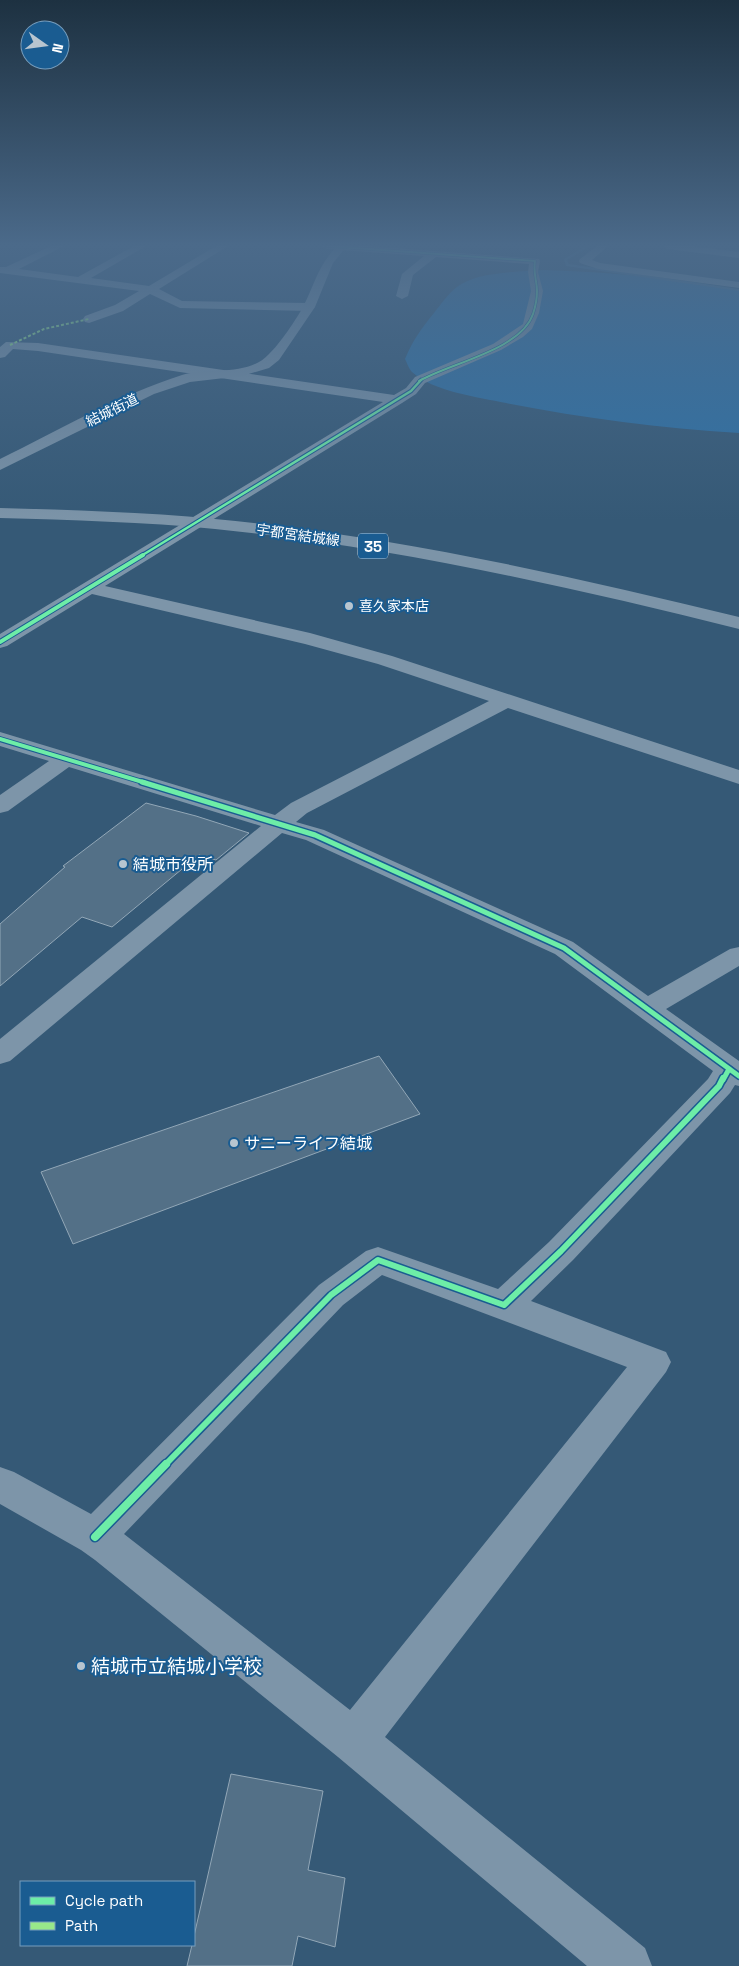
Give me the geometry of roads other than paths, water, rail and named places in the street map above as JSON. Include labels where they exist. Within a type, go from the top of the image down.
[{"type":"main road","name":"結城街道","points":[[0,465],[149,391],[188,378],[242,372],[264,365],[274,357],[287,338]]},
{"type":"main road","name":"宇都宮結城線","points":[[0,513],[198,522],[297,534],[513,570],[606,590],[739,623]]},
{"type":"street","points":[[0,642],[412,391],[420,380],[497,347],[513,338]]},
{"type":"street","points":[[0,354],[10,345],[38,347],[397,400]]},
{"type":"street","points":[[91,588],[310,639],[376,657],[739,777]]},
{"type":"street","points":[[0,1054],[299,808],[506,700]]},
{"type":"street","points":[[0,739],[277,825],[315,835],[564,948],[645,1009],[734,1072],[561,1251],[504,1305]]},
{"type":"street","points":[[0,806],[66,759]]},
{"type":"street","points":[[645,1009],[739,955]]},
{"type":"street","points":[[95,1537],[331,1295],[378,1260],[504,1305],[653,1362],[354,1742]]},
{"type":"street","points":[[0,1484],[95,1537],[354,1742],[585,1933],[628,1966]]},
{"type":"place","name":"喜久家本店","points":[[349,606]]},
{"type":"place","name":"結城市役所","points":[[123,864]]},
{"type":"place","name":"サニーライフ結城","points":[[234,1143]]},
{"type":"place","name":"結城市立結城小学校","points":[[81,1666]]}]
